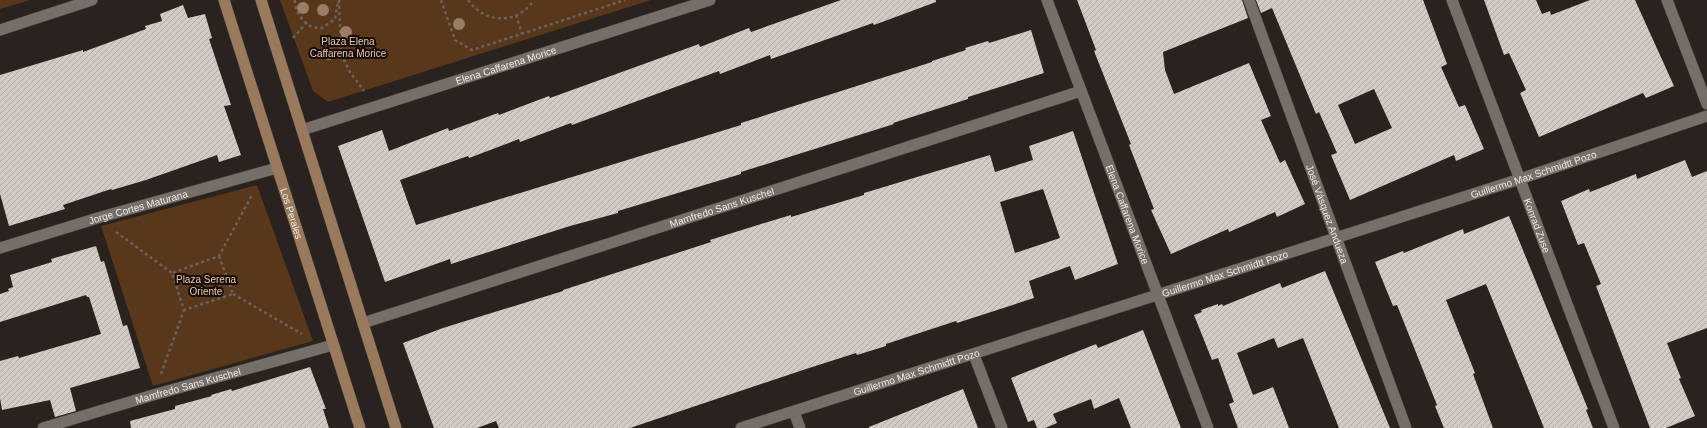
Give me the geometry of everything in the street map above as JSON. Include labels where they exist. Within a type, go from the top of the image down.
[{"type":"main road","name":"Los Perales","points":[[224,0],[277,168],[329,347],[360,428]]},
{"type":"main road","points":[[261,0],[396,428]]},
{"type":"street","points":[[0,30],[92,0]]},
{"type":"street","name":"Elena Caffarena Morice","points":[[302,130],[710,0]]},
{"type":"street","name":"Elena Caffarena Morice","points":[[1047,0],[1208,428]]},
{"type":"street","name":"José Vásquez Andueza","points":[[1249,0],[1406,428]]},
{"type":"street","name":"Konrad Zuse","points":[[1452,0],[1614,428]]},
{"type":"street","points":[[1667,0],[1707,104]]},
{"type":"street","name":"Mamfredo Sans Kuschel","points":[[363,323],[1081,91]]},
{"type":"street","name":"Guillermo Max Schmidtt Pozo","points":[[742,428],[1520,179],[1707,116]]},
{"type":"street","name":"Jorge Cortes Maturana","points":[[0,248],[100,217],[277,168]]},
{"type":"street","name":"Mamfredo Sans Kuschel","points":[[43,428],[153,395],[329,347]]},
{"type":"street","points":[[974,355],[1002,428]]},
{"type":"street","points":[[794,412],[800,428]]},
{"type":"path","points":[[295,0],[300,17],[312,26],[322,28],[335,19],[339,0]]},
{"type":"path","points":[[339,0],[341,54],[350,72],[375,107]]},
{"type":"path","points":[[441,0],[455,40],[472,50],[625,0]]},
{"type":"path","points":[[468,0],[473,7],[484,15],[495,18],[508,18],[516,15],[529,7],[534,0]]},
{"type":"path","points":[[516,15],[522,34]]},
{"type":"path","points":[[172,273],[219,256],[263,173]]},
{"type":"path","points":[[114,231],[172,273],[184,310],[153,395]]},
{"type":"path","points":[[219,256],[233,294],[329,347]]},
{"type":"path","points":[[184,310],[233,294]]},
{"type":"green space","points":[[0,0],[30,0],[0,9]]},
{"type":"green space","name":"Plaza Elena Caffarena Morice","points":[[280,0],[651,0],[328,102],[313,91]]},
{"type":"green space","name":"Plaza Serena Oriente","points":[[257,185],[313,341],[153,386],[101,226]]},
{"type":"building","points":[[841,0],[936,0],[936,2],[874,25],[873,23],[771,59],[770,55],[720,74],[719,71],[572,125],[571,123],[520,142],[519,139],[469,158],[468,156],[400,180],[416,225],[741,125],[741,123],[932,62],[966,50],[965,48],[988,41],[989,43],[1031,30],[1044,73],[968,97],[968,99],[893,123],[894,124],[741,172],[741,174],[451,264],[450,259],[385,282],[338,146],[382,130],[389,151],[448,128],[449,131],[498,113],[499,115],[549,96],[550,98],[699,44],[700,47],[749,28],[751,32]]},
{"type":"building","points":[[1077,0],[1242,0],[1248,18],[1163,52],[1165,70],[1174,94],[1249,63],[1271,116],[1261,120],[1280,163],[1285,160],[1305,204],[1277,217],[1275,212],[1229,232],[1228,229],[1171,254],[1151,210],[1154,209],[1129,145],[1131,144],[1094,51],[1096,50]]},
{"type":"building","points":[[1256,0],[1423,0],[1447,64],[1441,67],[1459,107],[1465,105],[1484,149],[1456,161],[1454,155],[1350,200],[1331,155],[1337,153],[1319,112],[1316,114],[1272,8],[1261,13]],"holes":[[[1374,89],[1392,128],[1355,144],[1338,105]]]},
{"type":"building","points":[[1484,0],[1536,0],[1542,14],[1550,11],[1551,15],[1590,0],[1635,0],[1674,86],[1646,98],[1643,93],[1539,137],[1520,93],[1526,90],[1509,53],[1504,55]]},
{"type":"building","points":[[183,5],[188,18],[205,14],[212,38],[209,39],[231,105],[224,106],[241,155],[219,162],[217,155],[146,180],[112,190],[111,189],[63,205],[65,209],[9,226],[0,194],[0,75],[83,50],[83,52],[146,29],[145,26],[162,21],[160,14]]},
{"type":"building","points":[[1073,131],[1118,264],[1075,280],[1070,266],[1029,281],[1034,298],[957,323],[956,321],[886,344],[886,346],[857,355],[856,353],[806,369],[630,428],[499,428],[496,421],[477,428],[434,428],[403,343],[443,328],[563,291],[711,242],[710,240],[791,215],[791,217],[864,195],[864,193],[990,155],[995,172],[1033,160],[1029,146]],"holes":[[[1043,189],[1060,238],[1015,253],[1000,202]]]},
{"type":"building","points":[[1685,160],[1692,177],[1707,171],[1707,328],[1667,343],[1681,378],[1679,379],[1695,416],[1666,428],[1650,428],[1596,286],[1601,284],[1584,243],[1578,245],[1561,201],[1589,189],[1590,192],[1636,174],[1637,179]]},
{"type":"building","points":[[1509,216],[1588,409],[1586,410],[1593,428],[1544,428],[1486,284],[1446,300],[1475,373],[1473,374],[1493,428],[1444,428],[1435,406],[1437,405],[1397,305],[1393,306],[1375,262],[1403,251],[1404,253],[1463,229],[1464,234]]},
{"type":"building","points":[[96,246],[101,262],[104,261],[123,326],[127,325],[140,368],[70,388],[76,411],[55,417],[50,400],[2,410],[0,398],[0,361],[18,356],[19,358],[101,334],[89,297],[86,295],[0,322],[0,294],[9,291],[8,289],[13,287],[10,275],[52,262],[51,259]]},
{"type":"building","points":[[1325,271],[1390,428],[1339,428],[1303,338],[1278,348],[1274,338],[1237,353],[1253,395],[1273,387],[1289,428],[1238,428],[1229,404],[1234,402],[1218,358],[1212,360],[1194,315],[1202,312],[1201,310],[1218,304],[1218,306],[1222,304],[1223,306],[1280,283],[1282,288]]},
{"type":"building","points":[[1143,330],[1181,428],[1131,428],[1119,398],[1094,409],[1091,399],[1053,414],[1057,423],[1045,428],[1037,428],[1034,420],[1028,422],[1011,378],[1096,344],[1098,348]]},
{"type":"building","points":[[310,367],[326,409],[323,409],[329,428],[131,428],[130,421],[175,409],[175,406],[231,389],[232,391]]},
{"type":"building","points":[[963,389],[978,428],[869,428],[869,427]]}]
